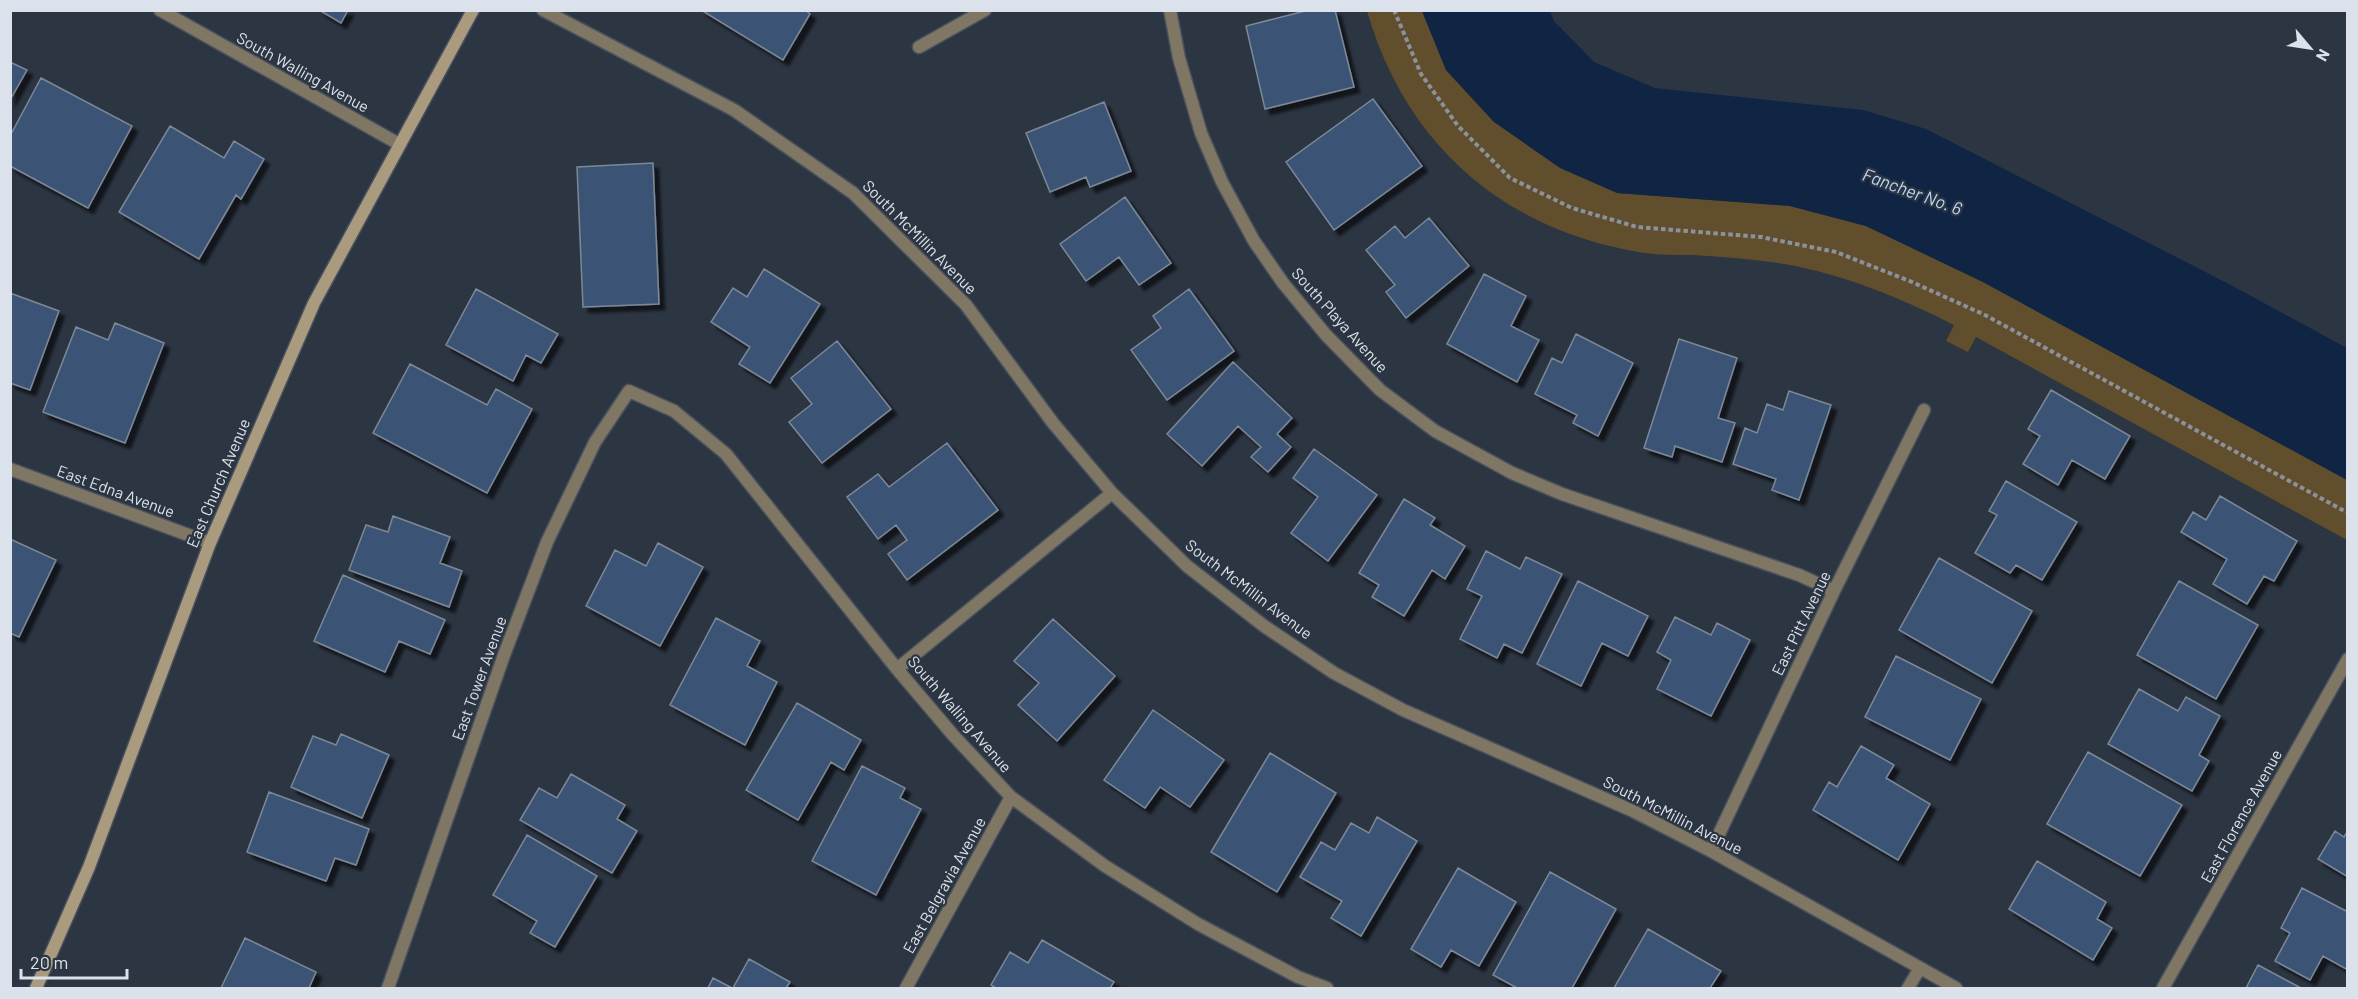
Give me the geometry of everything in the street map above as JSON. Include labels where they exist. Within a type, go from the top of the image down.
[{"type":"street","name":"South Walling Avenue","points":[[160,10],[399,144]]},
{"type":"street","name":"East Church Avenue","points":[[36,988],[89,867],[210,543],[314,303],[473,10]]},
{"type":"street","name":"South McMillin Avenue","points":[[543,10],[734,110],[853,193],[966,305],[1053,423],[1112,493],[1187,566],[1264,626],[1334,673],[1403,710],[1633,811],[1711,851],[1956,988]]},
{"type":"street","points":[[920,46],[985,10]]},
{"type":"street","name":"South Playa Avenue","points":[[1170,10],[1185,80],[1201,133],[1222,182],[1254,241],[1283,283],[1326,335],[1380,390],[1435,431],[1512,473],[1562,494],[1799,575],[1834,591]]},
{"type":"street","name":"South Walling Avenue","points":[[629,391],[674,411],[726,454],[897,669],[953,735],[1011,797],[1105,866],[1197,924],[1298,977],[1327,988]]},
{"type":"street","name":"East Tower Avenue","points":[[388,988],[504,655],[547,542],[595,442],[629,391]]},
{"type":"street","name":"East Pitt Avenue","points":[[1711,851],[1834,591],[1924,410]]},
{"type":"street","name":"East Edna Avenue","points":[[10,469],[210,543]]},
{"type":"street","points":[[897,669],[1112,493]]},
{"type":"street","name":"East Florence Avenue","points":[[2163,988],[2348,659]]},
{"type":"street","name":"East Belgravia Avenue","points":[[906,988],[1011,797]]},
{"type":"street","points":[[1908,988],[1920,968]]},
{"type":"path","points":[[1394,10],[1421,74],[1458,126],[1510,178],[1572,208],[1636,227],[1761,237],[1836,252],[1912,282],[1985,315],[2348,513]]},
{"type":"shaded area","points":[[1367,11],[1422,11],[1446,70],[1494,122],[1617,193],[1790,206],[1866,226],[1983,282],[2347,480],[2347,540],[1976,337],[1968,352],[1946,341],[1954,325],[1892,296],[1806,268],[1728,257],[1644,253],[1594,242],[1548,225],[1506,202],[1468,174],[1435,141],[1407,103],[1384,59]]},
{"type":"water","name":"Fancher No. 6","points":[[1422,11],[1550,11],[1554,21],[1594,62],[1655,88],[1863,110],[1926,129],[2223,281],[2347,348],[2347,480],[1983,282],[1866,226],[1790,206],[1617,193],[1560,168],[1494,122],[1446,70]]},
{"type":"building","points":[[319,10],[348,10],[341,23]]},
{"type":"building","points":[[701,10],[805,10],[810,14],[783,60]]},
{"type":"building","points":[[1309,10],[1335,10],[1354,87],[1265,109],[1246,26]]},
{"type":"building","points":[[10,62],[27,70],[10,100]]},
{"type":"building","points":[[41,78],[132,126],[88,208],[10,166],[10,136]]},
{"type":"building","points":[[1373,99],[1422,166],[1334,230],[1286,162]]},
{"type":"building","points":[[1104,102],[1131,171],[1090,187],[1086,177],[1050,192],[1026,133]]},
{"type":"building","points":[[170,126],[224,158],[234,141],[264,159],[241,199],[236,195],[199,259],[119,212]]},
{"type":"building","points":[[653,163],[659,304],[583,307],[577,167]]},
{"type":"building","points":[[1125,197],[1171,263],[1139,285],[1119,257],[1086,281],[1060,244]]},
{"type":"building","points":[[1429,218],[1469,266],[1406,318],[1386,292],[1395,285],[1366,250],[1395,226],[1405,238]]},
{"type":"building","points":[[764,269],[820,304],[770,383],[739,364],[750,347],[711,322],[733,288],[747,297]]},
{"type":"building","points":[[1484,274],[1526,296],[1511,326],[1539,340],[1517,382],[1447,344]]},
{"type":"building","points":[[476,289],[558,334],[541,363],[526,355],[513,381],[446,345]]},
{"type":"building","points":[[1189,289],[1234,351],[1167,400],[1131,350],[1161,328],[1153,316]]},
{"type":"building","points":[[10,293],[59,311],[30,390],[10,383]]},
{"type":"building","points":[[115,323],[164,343],[125,443],[43,412],[76,327],[108,340]]},
{"type":"building","points":[[1576,334],[1633,363],[1598,436],[1573,423],[1577,415],[1535,394],[1552,358],[1562,363]]},
{"type":"building","points":[[1679,339],[1737,358],[1718,418],[1735,423],[1722,462],[1675,446],[1672,457],[1644,448]]},
{"type":"building","points":[[837,341],[891,409],[822,463],[789,422],[812,404],[791,378]]},
{"type":"building","points":[[1233,362],[1292,418],[1277,434],[1291,447],[1268,472],[1251,457],[1261,447],[1238,426],[1202,466],[1167,434]]},
{"type":"building","points":[[410,364],[487,405],[496,389],[532,409],[487,493],[373,433]]},
{"type":"building","points":[[2051,390],[2130,436],[2105,479],[2072,460],[2058,485],[2023,464],[2040,436],[2028,429]]},
{"type":"building","points":[[1789,391],[1831,405],[1799,500],[1772,490],[1776,479],[1733,464],[1745,428],[1757,433],[1767,404],[1783,410]]},
{"type":"building","points":[[947,443],[998,510],[907,580],[888,554],[907,540],[896,525],[878,539],[847,497],[878,474],[889,487]]},
{"type":"building","points":[[1314,449],[1377,495],[1328,561],[1291,533],[1318,497],[1293,478]]},
{"type":"building","points":[[2006,481],[2077,522],[2042,580],[2016,565],[2010,573],[1975,553],[1997,515],[1989,511]]},
{"type":"building","points":[[2220,496],[2297,541],[2274,581],[2264,576],[2247,604],[2213,584],[2227,559],[2181,532],[2193,512],[2206,520]]},
{"type":"building","points":[[1404,499],[1435,518],[1430,525],[1465,546],[1445,579],[1432,570],[1404,616],[1372,597],[1379,585],[1359,573]]},
{"type":"building","points":[[393,516],[450,537],[440,563],[462,571],[449,607],[349,570],[366,525],[388,532]]},
{"type":"building","points":[[10,539],[56,560],[19,637],[10,633]]},
{"type":"building","points":[[658,543],[703,567],[660,646],[586,606],[615,550],[646,566]]},
{"type":"building","points":[[1486,551],[1520,569],[1526,557],[1562,574],[1522,653],[1504,644],[1497,658],[1460,639],[1482,596],[1467,589]]},
{"type":"building","points":[[1939,558],[2032,611],[1992,683],[1899,630]]},
{"type":"building","points":[[343,575],[445,620],[430,654],[399,641],[385,672],[314,641]]},
{"type":"building","points":[[1578,581],[1648,616],[1628,656],[1602,643],[1581,686],[1537,664]]},
{"type":"building","points":[[2179,581],[2258,625],[2216,699],[2137,655]]},
{"type":"building","points":[[1675,617],[1711,635],[1717,623],[1750,640],[1711,716],[1657,689],[1671,660],[1657,652]]},
{"type":"building","points":[[716,618],[760,641],[747,666],[777,682],[745,745],[670,705]]},
{"type":"building","points":[[1053,619],[1115,676],[1057,741],[1018,705],[1039,683],[1014,661]]},
{"type":"building","points":[[1896,656],[1981,699],[1950,760],[1865,717]]},
{"type":"building","points":[[2139,689],[2178,711],[2186,697],[2220,716],[2199,755],[2209,761],[2192,791],[2108,744]]},
{"type":"building","points":[[797,703],[861,740],[844,770],[831,762],[798,820],[746,790]]},
{"type":"building","points":[[1153,710],[1224,760],[1190,807],[1160,787],[1145,808],[1104,780]]},
{"type":"building","points":[[341,734],[389,755],[362,818],[291,787],[313,736],[336,745]]},
{"type":"building","points":[[1861,746],[1894,765],[1886,778],[1930,804],[1898,860],[1813,810],[1829,782],[1837,787]]},
{"type":"building","points":[[2088,752],[2182,805],[2140,876],[2047,824]]},
{"type":"building","points":[[1270,753],[1336,793],[1277,892],[1211,852]]},
{"type":"building","points":[[862,766],[905,788],[900,798],[921,809],[876,895],[812,861]]},
{"type":"building","points":[[571,774],[625,805],[617,819],[637,831],[612,873],[520,820],[539,788],[557,798]]},
{"type":"building","points":[[269,792],[369,829],[356,865],[335,858],[326,881],[247,852]]},
{"type":"building","points":[[1377,817],[1417,841],[1361,936],[1331,918],[1342,901],[1300,877],[1321,842],[1335,850],[1351,823],[1369,833]]},
{"type":"building","points":[[2348,830],[2348,877],[2318,859],[2335,831],[2344,837]]},
{"type":"building","points":[[527,835],[597,876],[555,947],[530,933],[537,921],[493,895]]},
{"type":"building","points":[[2037,861],[2106,902],[2097,919],[2112,928],[2093,960],[2009,909]]},
{"type":"building","points":[[1458,868],[1516,902],[1479,966],[1451,950],[1441,967],[1411,949]]},
{"type":"building","points":[[1550,872],[1616,909],[1572,988],[1517,988],[1493,975]]},
{"type":"building","points":[[2302,888],[2348,912],[2348,970],[2323,956],[2310,980],[2275,961],[2290,933],[2281,928]]},
{"type":"building","points":[[1648,929],[1721,971],[1710,988],[1614,988]]},
{"type":"building","points":[[245,938],[316,972],[309,988],[221,988]]},
{"type":"building","points":[[1042,940],[1114,982],[1110,988],[996,988],[991,985],[1010,952],[1028,963]]},
{"type":"building","points":[[749,959],[790,982],[786,988],[733,988]]},
{"type":"building","points":[[2258,965],[2301,988],[2246,988]]},
{"type":"building","points":[[713,978],[732,988],[708,988]]}]
